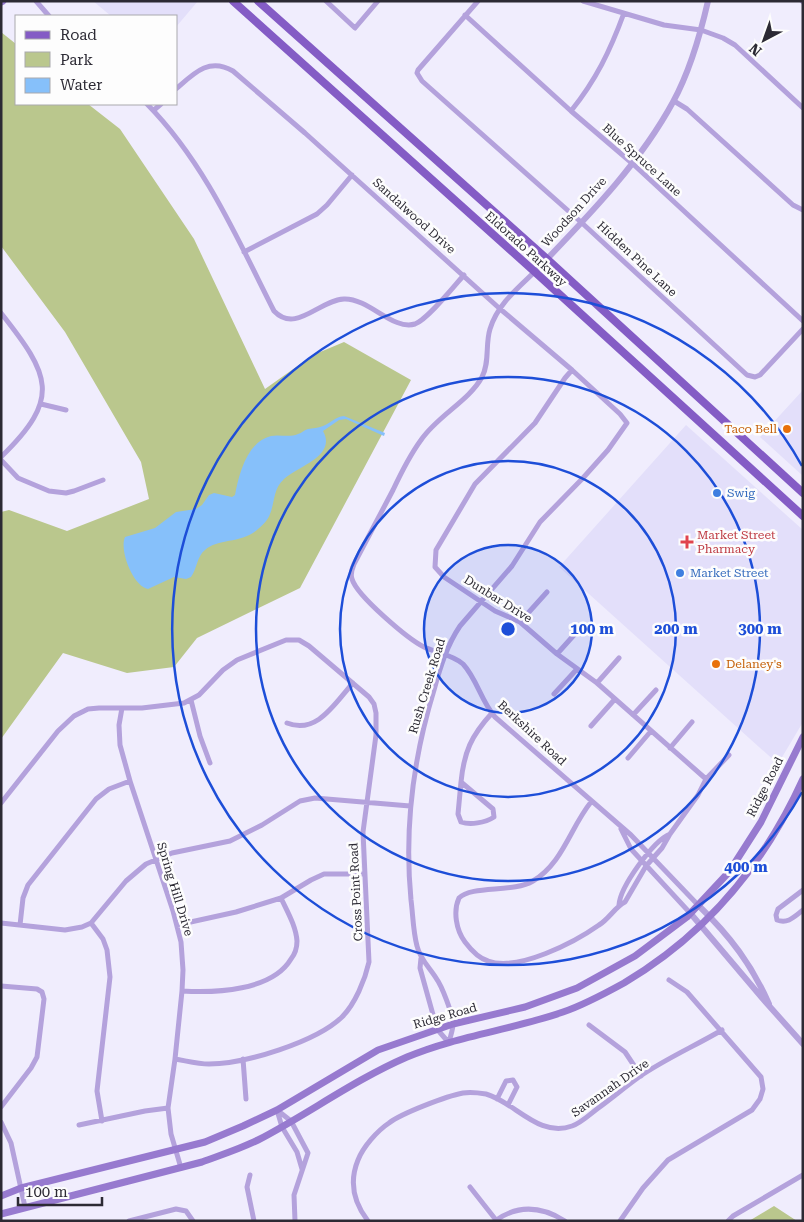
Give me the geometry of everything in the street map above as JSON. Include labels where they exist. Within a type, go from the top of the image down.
[{"type":"main road","name":"Eldorado Parkway","points":[[233,1],[803,516]]},
{"type":"main road","name":"Eldorado Parkway","points":[[258,1],[547,259],[803,493]]},
{"type":"main road","points":[[752,470],[763,458]]},
{"type":"main road","name":"Ridge Road","points":[[1,1196],[21,1188],[205,1142],[277,1110],[378,1050],[436,1029],[525,1007],[577,988],[635,956],[691,914],[729,872],[761,822],[803,737]]},
{"type":"main road","points":[[1,1214],[181,1168],[229,1152],[258,1140],[392,1064],[449,1043],[565,1012],[592,1000],[641,972],[677,946],[710,917],[758,860],[790,806],[803,779]]},
{"type":"street","points":[[36,1],[48,15]]},
{"type":"street","points":[[326,1],[355,28],[378,1]]},
{"type":"street","points":[[466,15],[478,1]]},
{"type":"street","points":[[583,1],[664,25],[701,30],[724,38],[735,45],[803,108]]},
{"type":"street","name":"Woodson Drive","points":[[351,575],[354,564],[406,463],[421,439],[437,420],[473,390],[482,377],[487,363],[486,343],[488,334],[500,308],[514,291],[582,223],[633,164],[674,101],[690,65],[708,1]]},
{"type":"street","points":[[571,111],[602,67],[624,13]]},
{"type":"street","name":"Hidden Pine Lane","points":[[466,15],[420,68],[417,74],[422,81],[582,223],[747,375],[755,377],[760,375],[803,328]]},
{"type":"street","name":"Blue Spruce Lane","points":[[466,15],[571,111],[633,164],[803,321]]},
{"type":"street","name":"Sandalwood Drive","points":[[178,87],[205,68],[219,65],[228,69],[352,175],[572,370],[620,414],[627,423]]},
{"type":"street","points":[[674,101],[687,108],[793,205],[802,210]]},
{"type":"street","points":[[148,105],[183,146],[208,183],[229,220],[274,311],[285,319],[298,318],[335,301],[350,299],[370,307],[399,323],[413,324],[427,315],[464,275]]},
{"type":"street","points":[[154,110],[160,105]]},
{"type":"street","points":[[244,252],[317,214],[352,175]]},
{"type":"street","points":[[1,313],[26,345],[38,366],[42,381],[41,404],[32,424],[1,459],[18,478],[49,491],[74,492],[103,480]]},
{"type":"street","name":"Dunbar Drive","points":[[572,370],[535,423],[474,484],[436,550],[435,567],[440,574],[495,611],[520,622],[557,654],[615,699],[706,779]]},
{"type":"street","points":[[41,404],[66,410]]},
{"type":"street","name":"Rush Creek Road","points":[[449,1043],[436,1029],[420,968],[421,958],[413,922],[410,883],[410,806],[414,770],[422,730],[452,637],[512,566],[540,522],[608,450],[627,423]]},
{"type":"street","name":"Berkshire Road","points":[[351,575],[359,591],[388,619],[419,644],[461,662],[492,713],[591,802],[631,835],[740,951],[756,975],[771,1008]]},
{"type":"street","points":[[520,622],[547,592]]},
{"type":"street","points":[[557,654],[583,625]]},
{"type":"street","name":"Cross Point Road","points":[[175,1059],[212,1064],[243,1060],[294,1045],[334,1023],[349,1010],[369,962],[363,832],[376,736],[374,704],[369,697],[304,643],[292,639],[278,642],[230,664],[199,695],[191,700]]},
{"type":"street","points":[[597,684],[619,658]]},
{"type":"street","points":[[554,694],[577,669]]},
{"type":"street","points":[[287,723],[300,726],[314,723],[326,713],[352,683]]},
{"type":"street","points":[[633,715],[656,690]]},
{"type":"street","points":[[591,726],[615,699]]},
{"type":"street","points":[[1,802],[66,722],[88,709],[175,705],[191,700],[200,736],[210,764]]},
{"type":"street","name":"Spring Hill Drive","points":[[122,708],[119,735],[130,781],[177,925],[183,958],[182,991],[168,1108],[171,1134],[181,1168]]},
{"type":"street","points":[[461,782],[492,809],[494,817],[487,821],[470,823],[461,822],[458,814],[462,767],[468,746],[474,735],[492,713]]},
{"type":"street","points":[[670,748],[692,722]]},
{"type":"street","points":[[628,758],[651,732]]},
{"type":"street","points":[[591,802],[580,817],[558,857],[542,875],[521,886],[470,892],[459,898],[456,908],[459,930],[465,942],[476,955],[487,961],[507,964],[518,962],[548,952],[576,939],[604,922],[619,905],[625,902],[646,866],[667,841],[670,834],[698,796],[706,779],[729,755]]},
{"type":"street","points":[[20,925],[22,898],[28,885],[96,799],[109,789],[130,781]]},
{"type":"street","points":[[1,923],[71,930],[82,927],[91,922],[132,874],[156,859],[172,853],[230,841],[262,826],[300,800],[316,798],[410,806]]},
{"type":"street","name":"Berkshire Road","points":[[619,826],[631,849],[641,861],[701,925],[803,1044]]},
{"type":"street","points":[[619,905],[619,898],[641,861],[663,837],[670,834]]},
{"type":"street","points":[[177,925],[236,912],[281,898],[324,874],[365,874]]},
{"type":"street","points":[[803,890],[778,909],[777,920],[788,922],[803,910]]},
{"type":"street","points":[[182,991],[208,992],[240,988],[263,981],[288,965],[296,950],[297,940],[293,924],[281,898]]},
{"type":"street","points":[[91,922],[102,939],[109,956],[110,978],[97,1091],[102,1121]]},
{"type":"street","name":"Rush Creek Road","points":[[421,958],[440,983],[453,1024],[449,1043]]},
{"type":"street","points":[[620,1221],[642,1188],[668,1160],[752,1110],[760,1100],[764,1089],[761,1076],[722,1030],[687,992],[669,980]]},
{"type":"street","points":[[1,986],[33,988],[40,990],[44,998],[37,1057],[31,1068],[1,1107]]},
{"type":"street","points":[[589,1025],[625,1052],[641,1076]]},
{"type":"street","name":"Savannah Drive","points":[[368,1221],[359,1207],[354,1191],[356,1165],[368,1143],[388,1123],[416,1109],[463,1093],[485,1094],[543,1126],[552,1128],[571,1126],[583,1120],[641,1076],[722,1030]]},
{"type":"street","points":[[243,1060],[246,1099]]},
{"type":"street","points":[[497,1099],[506,1081],[513,1080],[518,1087],[508,1105]]},
{"type":"street","points":[[78,1126],[145,1110],[168,1108]]},
{"type":"street","points":[[277,1110],[291,1121],[308,1153],[307,1162],[302,1169],[294,1195],[295,1221]]},
{"type":"street","points":[[277,1110],[282,1127],[297,1152],[302,1169]]},
{"type":"street","points":[[1,1122],[11,1143],[25,1207]]},
{"type":"street","points":[[250,1174],[247,1187],[254,1221]]},
{"type":"street","points":[[728,1221],[733,1216],[803,1175]]},
{"type":"street","points":[[470,1187],[496,1220],[506,1214],[528,1208],[551,1214],[565,1221]]},
{"type":"street","points":[[129,1221],[176,1209],[182,1209],[190,1214],[193,1221]]},
{"type":"shaded area","points":[[93,1],[198,1],[178,25],[178,15],[110,15]]},
{"type":"shaded area","points":[[803,390],[803,476],[760,437]]},
{"type":"shaded area","points":[[686,425],[803,530],[803,722],[778,764],[559,567]]},
{"type":"green space","points":[[1,32],[15,43],[15,105],[89,105],[120,129],[194,239],[265,389],[313,355],[344,342],[411,380],[300,588],[197,638],[174,667],[127,673],[63,653],[1,739],[1,512],[9,510],[67,531],[149,499],[141,462],[65,332],[1,246]]},
{"type":"green space","points":[[774,1206],[797,1221],[749,1221]]},
{"type":"water","points":[[344,416],[385,433],[384,436],[346,419],[339,420],[323,431],[326,440],[321,454],[290,474],[280,483],[269,516],[252,534],[210,546],[200,556],[191,577],[186,579],[174,577],[148,589],[137,581],[126,558],[124,550],[125,537],[155,528],[176,512],[196,509],[202,505],[209,495],[214,493],[232,497],[235,495],[245,460],[263,439],[271,436],[299,434]]},
{"type":"place","name":"Taco Bell","points":[[787,429]]},
{"type":"place","name":"Swig","points":[[717,493]]},
{"type":"place","name":"Market Street Pharmacy","points":[[687,542]]},
{"type":"place","name":"Market Street","points":[[680,573]]},
{"type":"place","name":"Delaney's","points":[[716,664]]}]
